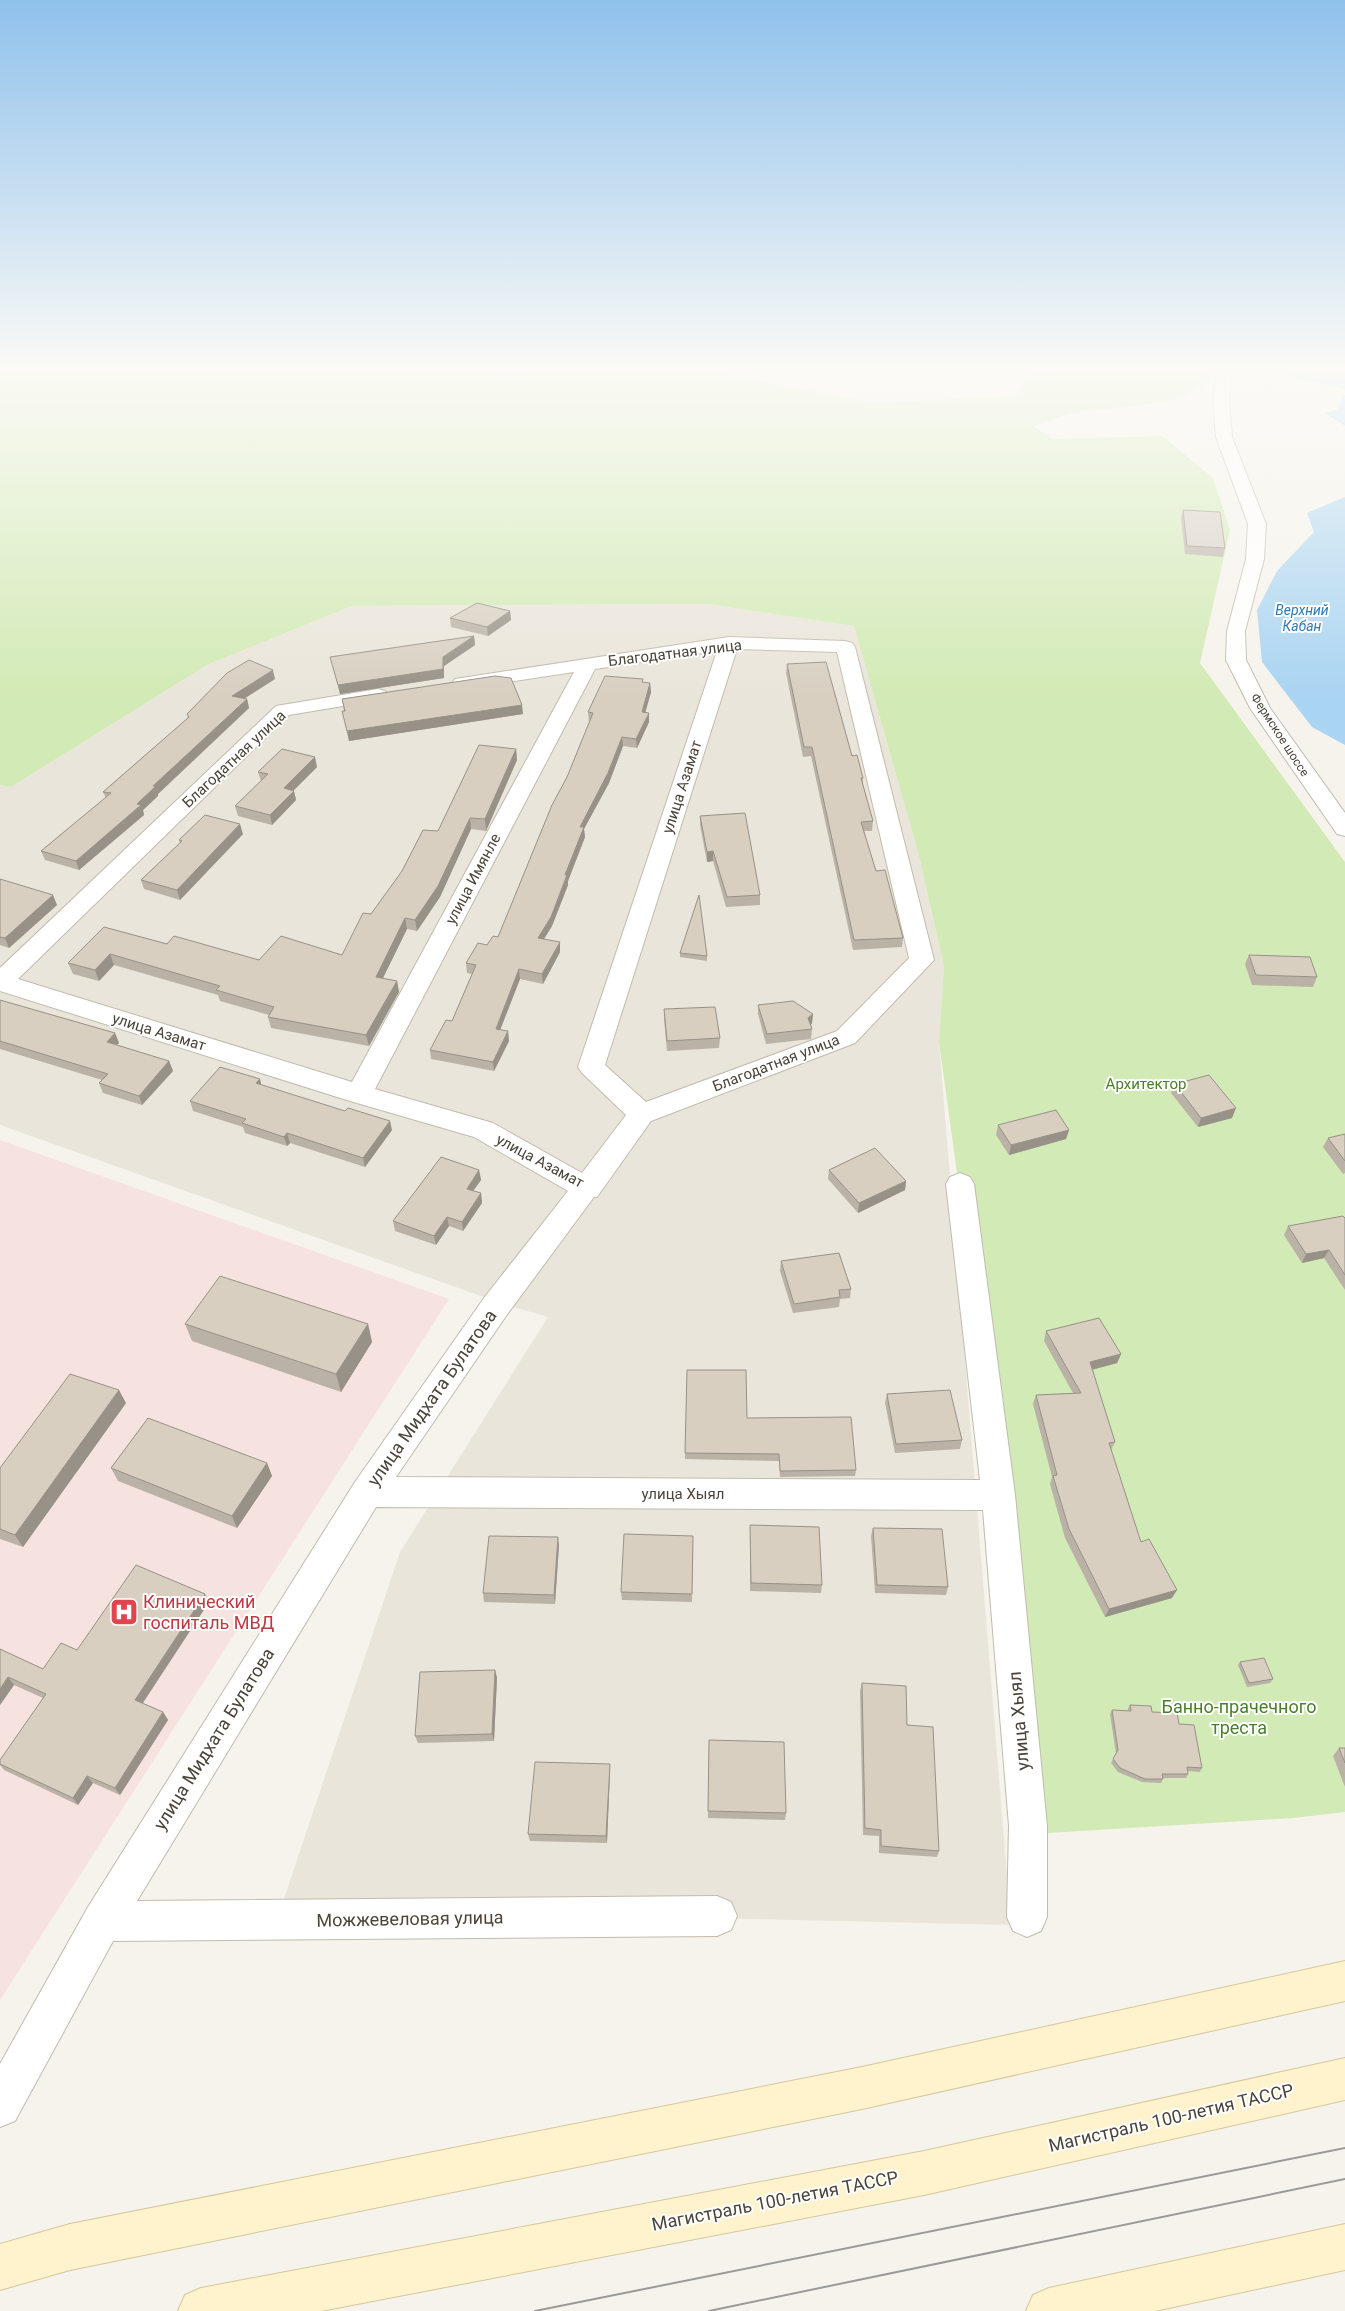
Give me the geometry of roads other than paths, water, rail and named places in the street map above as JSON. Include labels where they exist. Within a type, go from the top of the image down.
[{"type":"main road","points":[[0,2268],[70,2247],[862,2088],[1345,1981]]},
{"type":"main road","name":"Магистраль 100-летия ТАССР","points":[[202,2311],[924,2173],[1345,2079]]},
{"type":"main road","points":[[1049,2311],[1345,2247]]},
{"type":"street","name":"Фермское шоссе","points":[[1240,480],[1257,524],[1255,559],[1236,631],[1236,660],[1260,708],[1345,830]]},
{"type":"street","name":"Благодатная улица","points":[[441,686],[729,642],[845,647],[922,960],[846,1037],[642,1114]]},
{"type":"street","name":"улица Азамат","points":[[0,982],[359,1094],[483,1130],[587,1189],[642,1114],[591,1067],[729,642]]},
{"type":"street","name":"улица Имянле","points":[[359,1094],[588,664]]},
{"type":"street","name":"Благодатная улица","points":[[0,982],[283,710],[401,692]]},
{"type":"street","name":"улица Хыял","points":[[960,1184],[998,1495],[1028,1826],[1027,1917]]},
{"type":"street","name":"улица Мидхата Булатова","points":[[0,2106],[102,1921],[367,1492],[495,1307],[587,1189]]},
{"type":"street","name":"улица Хыял","points":[[367,1492],[998,1495]]},
{"type":"street","name":"Можжевеловая улица","points":[[102,1921],[717,1916]]},
{"type":"water","name":"Верхний Кабан","points":[[1345,497],[1345,745],[1312,727],[1262,662],[1257,610],[1277,571],[1314,532],[1307,513]]},
{"type":"tram line","points":[[535,2311],[1345,2148]]},
{"type":"tram line","points":[[709,2311],[1345,2179]]},
{"type":"place","name":"Клинический госпиталь МВД","points":[[124,1612]]},
{"type":"park label","name":"Архитектор","points":[[1146,1084]]},
{"type":"park label","name":"Банно-прачечного треста","points":[[1239,1717]]}]
